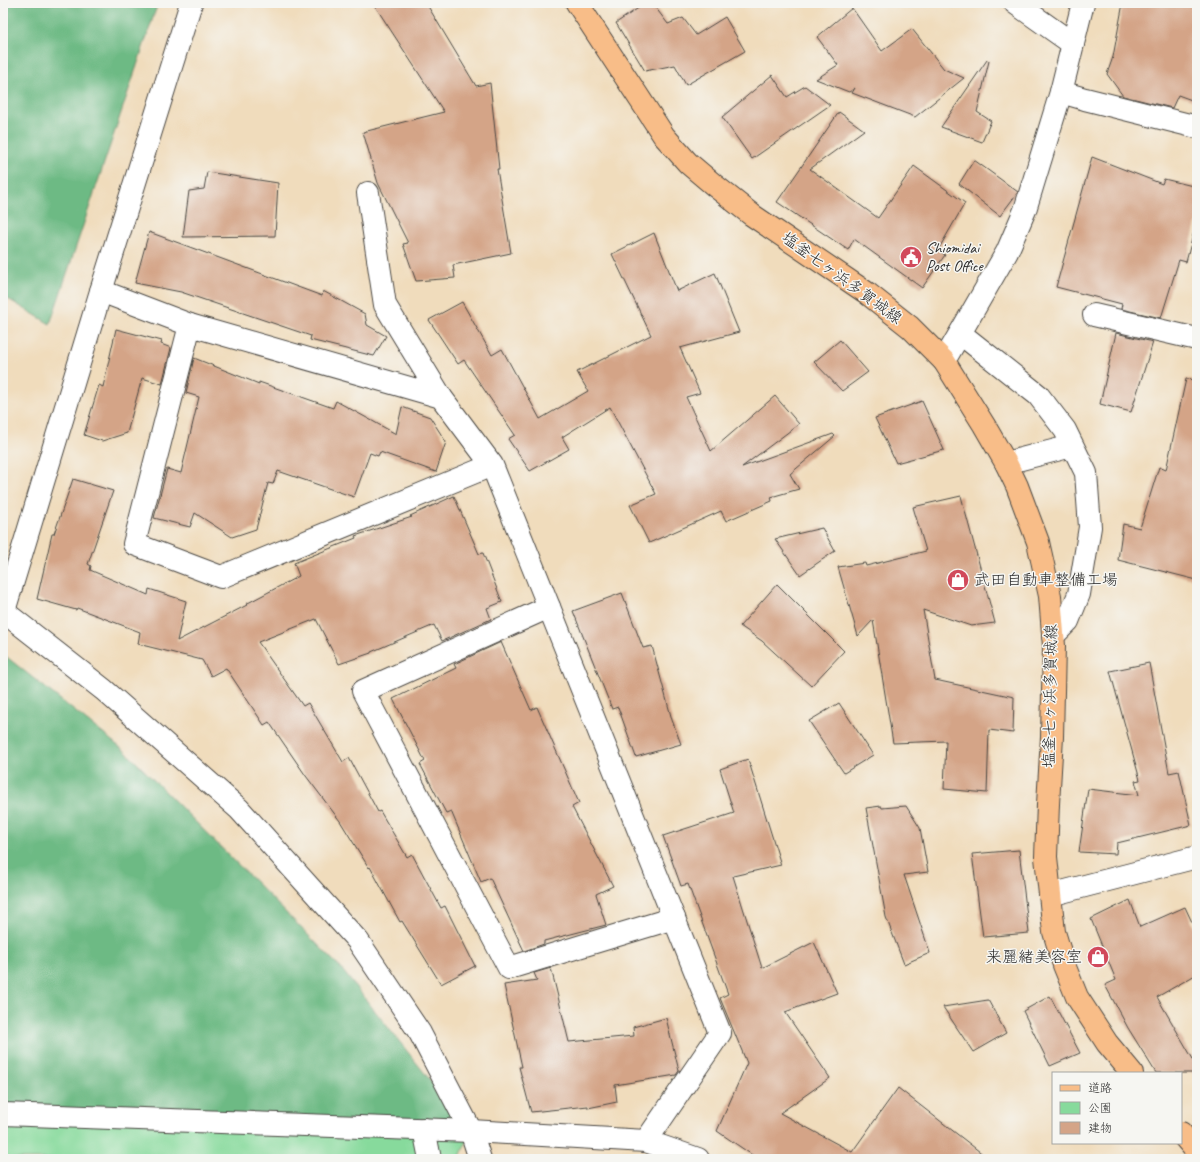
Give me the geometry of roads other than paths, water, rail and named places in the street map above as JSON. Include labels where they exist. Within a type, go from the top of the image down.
[{"type":"main road","name":"塩釜七ヶ浜多賀城線","points":[[577,3],[664,136],[688,163],[752,214],[867,293],[910,327],[944,361],[1006,463],[1017,486],[1038,542],[1050,596],[1053,636],[1052,736],[1046,857],[1054,932],[1064,965],[1077,997],[1107,1043],[1131,1072]]},
{"type":"main road","points":[[1182,1134],[1197,1152]]},
{"type":"street","points":[[191,3],[3,611],[104,690],[239,809],[353,935],[420,1033],[471,1131],[480,1159]]},
{"type":"street","points":[[1015,3],[1073,44]]},
{"type":"street","points":[[944,361],[1008,252],[1025,210],[1061,92],[1083,3]]},
{"type":"street","points":[[1061,92],[1197,127]]},
{"type":"street","points":[[368,193],[385,305],[441,397],[492,465],[720,1033],[646,1141]]},
{"type":"street","points":[[101,291],[190,324],[441,397]]},
{"type":"street","points":[[1094,315],[1197,339]]},
{"type":"street","points":[[190,324],[134,544],[221,578],[492,465]]},
{"type":"street","points":[[960,334],[1038,395],[1065,430],[1086,474],[1090,527],[1079,594],[1068,620],[1053,636]]},
{"type":"street","points":[[1006,463],[1072,446]]},
{"type":"street","points":[[549,607],[363,691],[509,968],[674,918]]},
{"type":"street","points":[[1050,895],[1197,857]]},
{"type":"street","points":[[3,1114],[424,1129],[646,1141],[698,1159]]},
{"type":"street","points":[[424,1129],[430,1159]]},
{"type":"place","name":"Shiomidai Post Office","points":[[911,257]]},
{"type":"place","name":"武田自動車整備工場","points":[[958,580]]},
{"type":"place","name":"来麗緒美容室","points":[[1098,957]]}]
